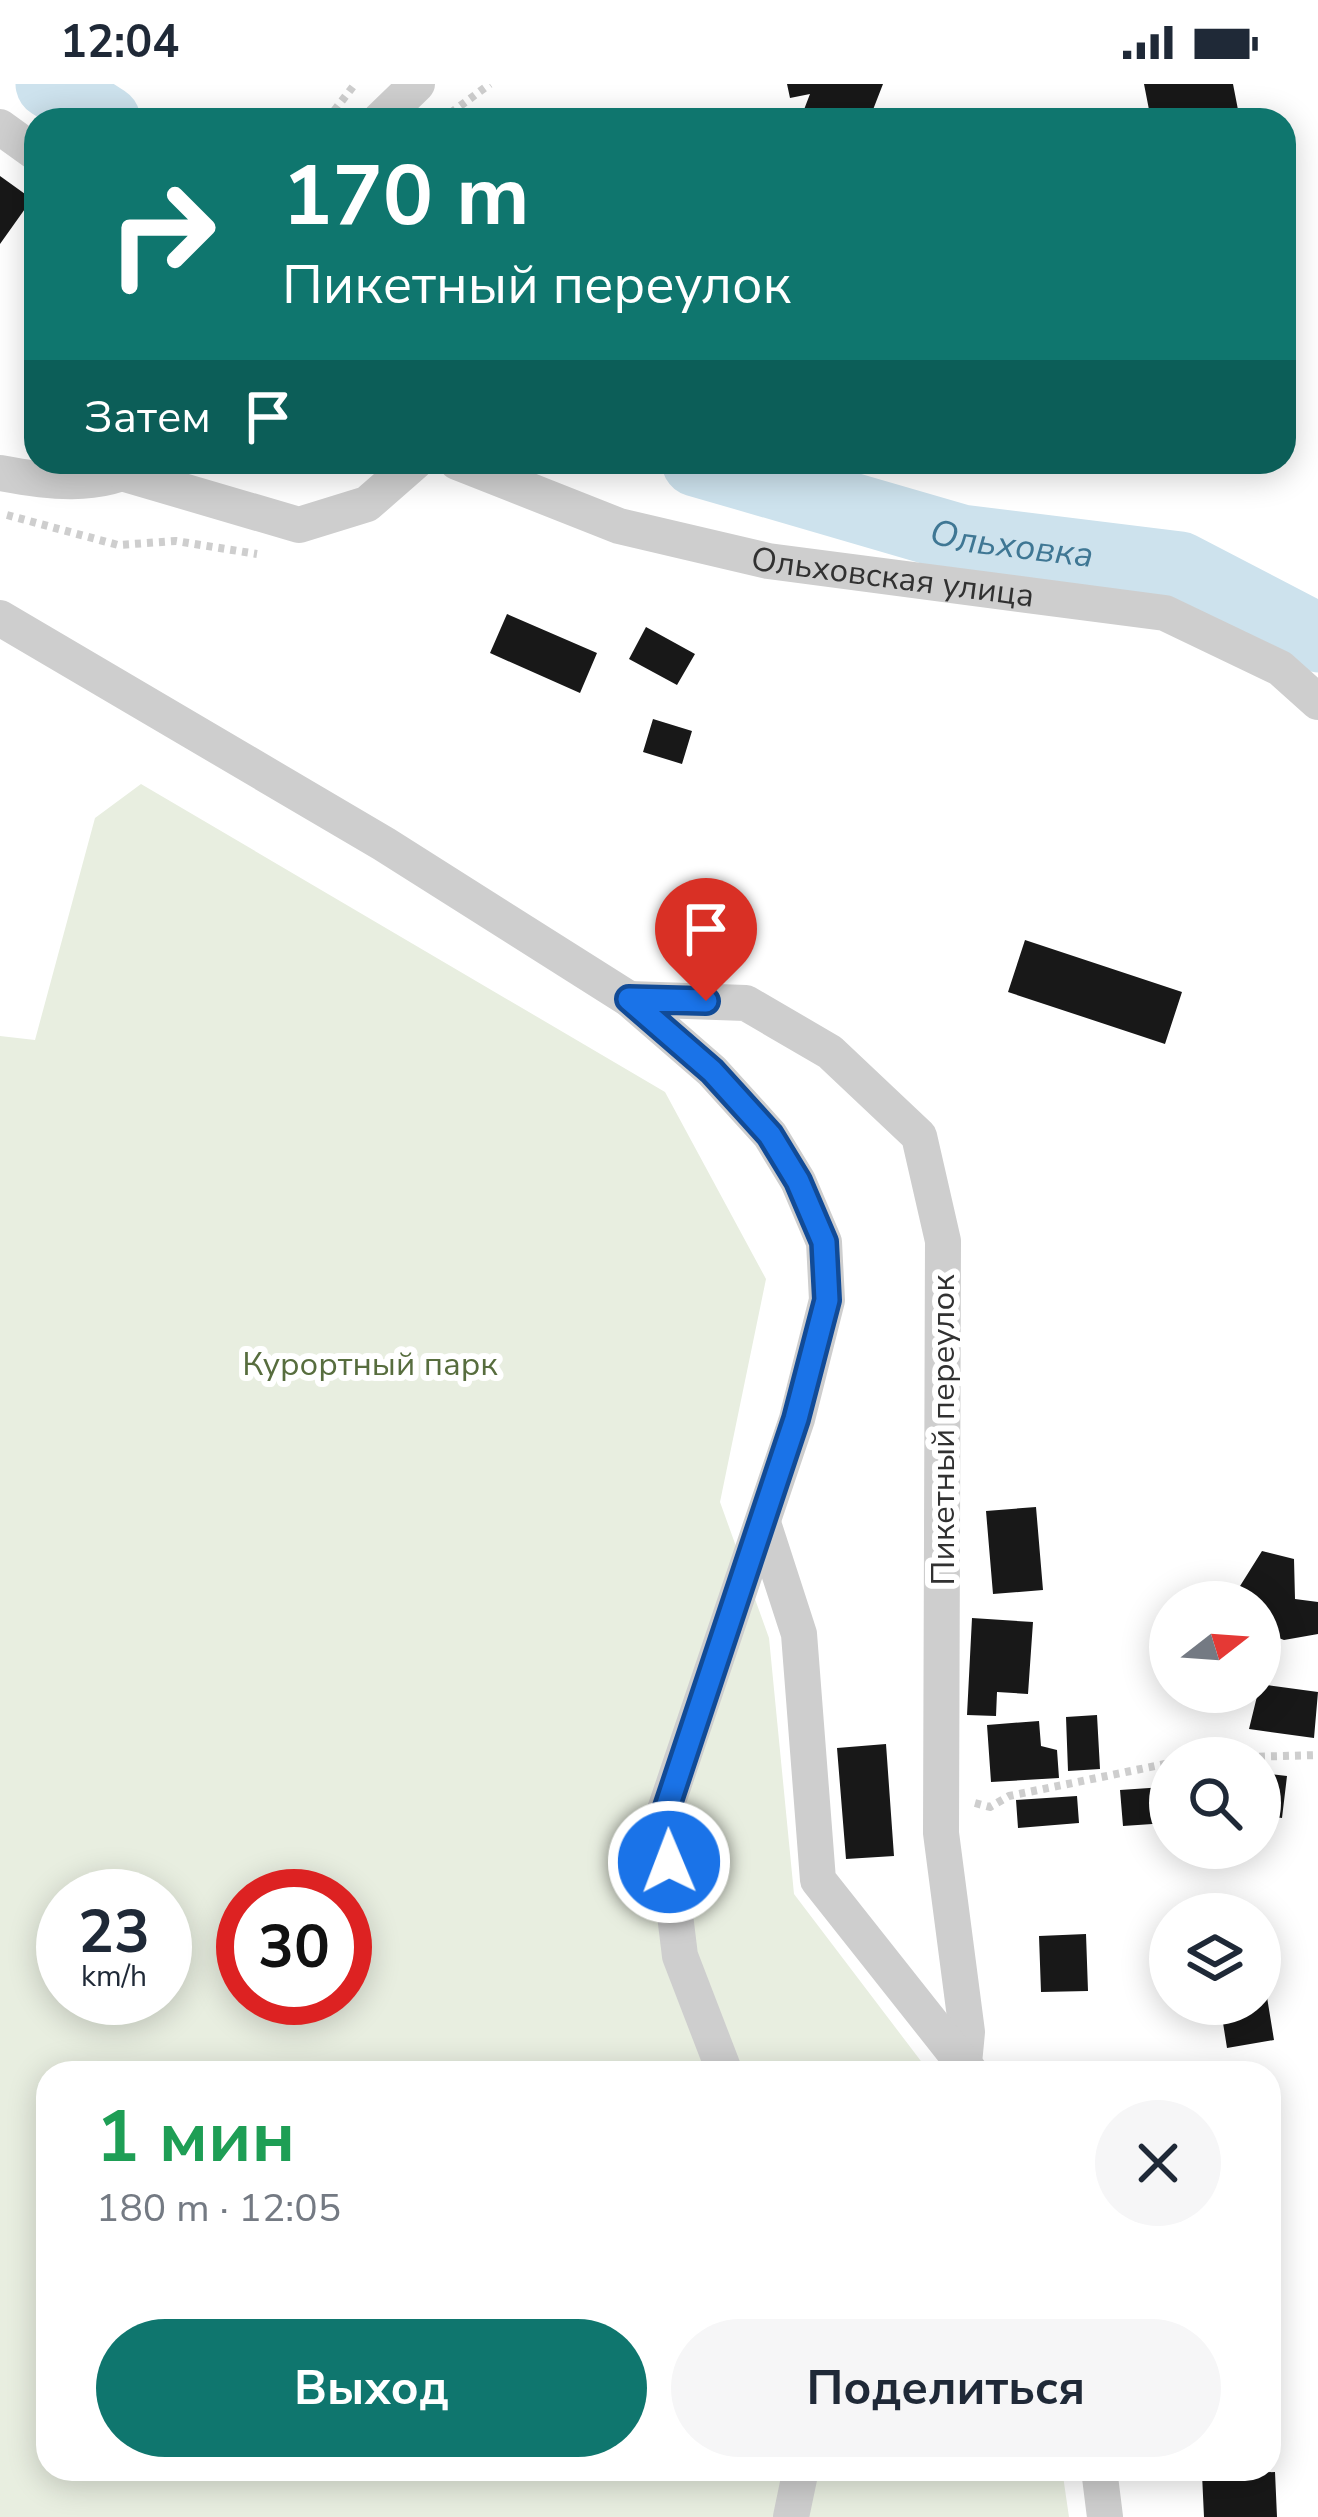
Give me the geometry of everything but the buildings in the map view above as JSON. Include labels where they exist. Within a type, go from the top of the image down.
[{"type":"street","points":[[392,108],[417,84]]},
{"type":"street","points":[[0,472],[80,482],[111,474]]},
{"type":"street","points":[[151,474],[298,526],[368,504],[402,474]]},
{"type":"street","name":"Ольховская улица","points":[[488,474],[620,526],[768,561],[1165,613],[1280,668],[1318,702]]},
{"type":"street","points":[[0,618],[384,844],[629,999],[712,1071],[770,1135],[798,1181],[824,1242],[827,1300],[763,1523],[664,1816],[680,1956],[720,2061]]},
{"type":"street","name":"Пикетный переулок","points":[[629,999],[746,1003],[830,1052],[920,1136],[943,1241],[941,1833],[968,2061]]},
{"type":"street","name":"Пикетный переулок","points":[[763,1523],[799,1634],[818,1880],[962,2061]]},
{"type":"street","points":[[791,2517],[798,2481]]},
{"type":"street","points":[[1100,2481],[1105,2517]]},
{"type":"path","points":[[336,108],[355,84]]},
{"type":"path","points":[[457,108],[490,84]]},
{"type":"path","points":[[0,512],[118,545],[176,541],[262,555]]},
{"type":"path","points":[[1281,1756],[1318,1755]]},
{"type":"path","points":[[989,1807],[1009,1796],[1149,1767]]},
{"type":"green space","name":"Курортный парк","points":[[141,784],[665,1092],[766,1279],[720,1502],[769,1638],[794,1894],[921,2061],[36,2061],[36,2481],[1064,2481],[1069,2517],[0,2517],[0,1036],[35,1040],[95,818]]},
{"type":"waterway","name":"Ольховка","points":[[50,84],[87,108]]},
{"type":"waterway","name":"Ольховка","points":[[737,474],[961,539],[1180,566],[1318,638]]},
{"type":"route","points":[[669,1862],[664,1816],[796,1419],[827,1300],[824,1242],[798,1181],[770,1135],[712,1071],[629,999],[706,1001]]}]
